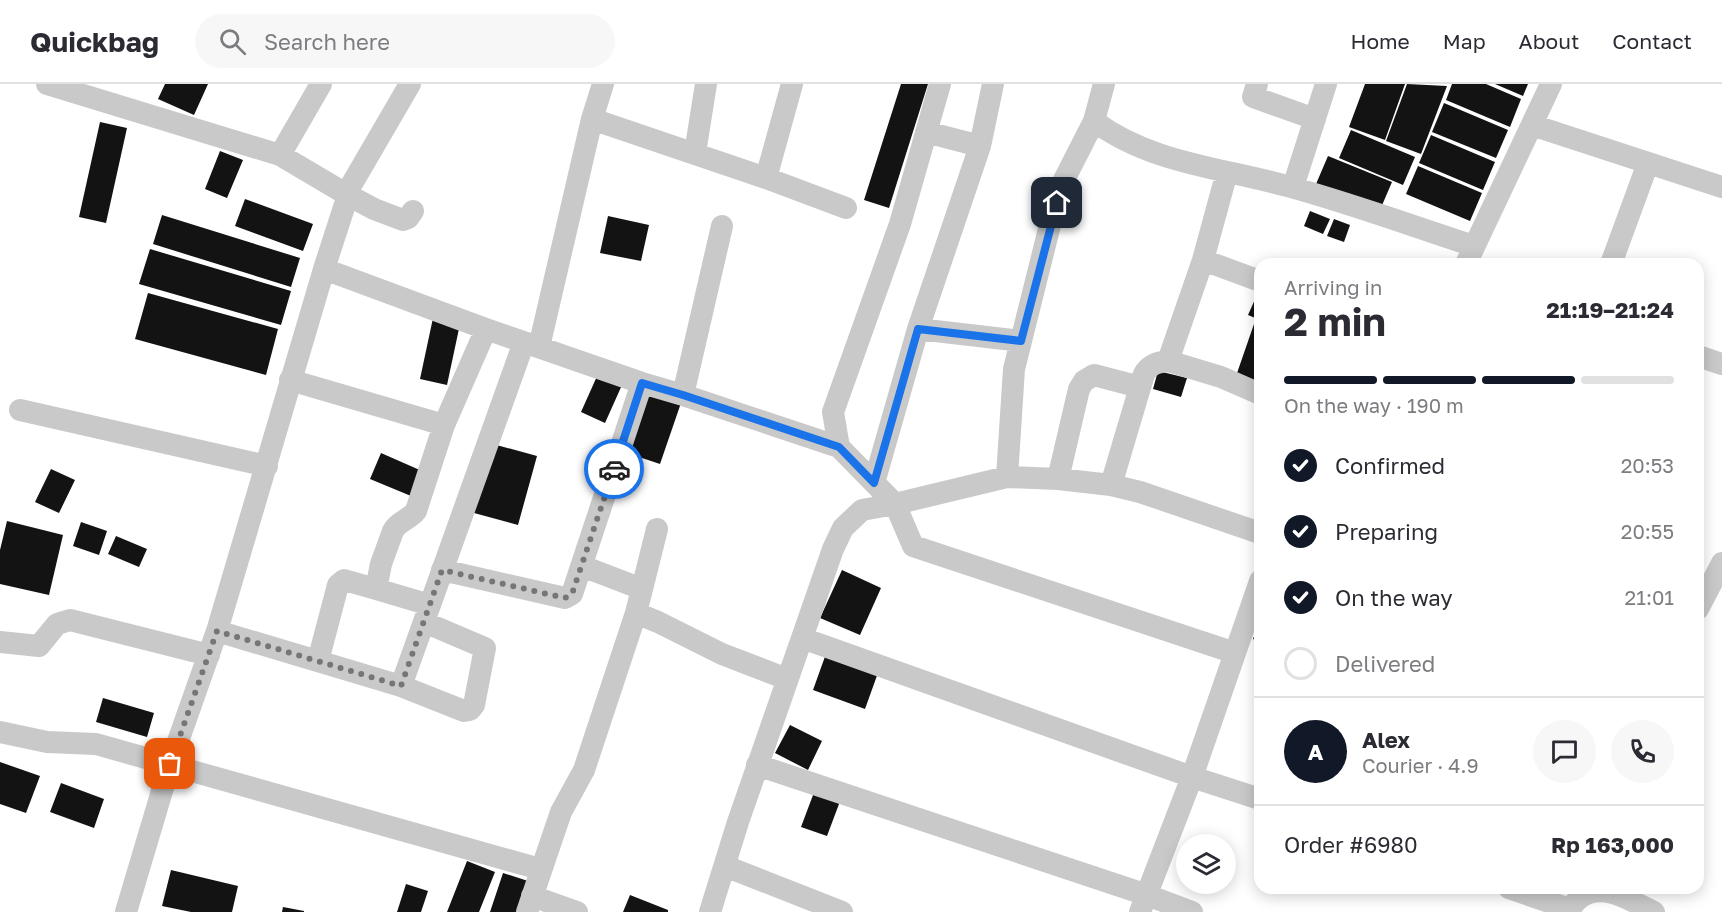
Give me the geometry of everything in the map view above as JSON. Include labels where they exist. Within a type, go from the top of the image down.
[{"type":"street","points":[[47,84],[280,155],[374,209],[403,220],[413,211]]},
{"type":"street","points":[[280,155],[321,84]]},
{"type":"street","points":[[126,912],[170,764],[217,631],[267,466],[290,380],[347,198],[346,194],[410,84]]},
{"type":"street","points":[[401,686],[442,570],[532,344],[603,84]]},
{"type":"street","points":[[695,153],[706,84]]},
{"type":"street","points":[[766,178],[792,84]]},
{"type":"street","points":[[839,447],[833,412],[900,224],[940,84]]},
{"type":"street","points":[[874,483],[918,329],[980,146],[993,84]]},
{"type":"street","points":[[1007,477],[1014,369],[1050,225],[1064,180],[1084,136],[1094,121],[1104,84]]},
{"type":"street","points":[[1257,84],[1253,97],[1315,119]]},
{"type":"street","points":[[1293,187],[1326,84]]},
{"type":"street","points":[[1094,121],[1124,140],[1154,151],[1197,166],[1293,187],[1470,255],[1551,84]]},
{"type":"street","points":[[592,119],[695,153],[846,208]]},
{"type":"street","points":[[1532,125],[1722,187]]},
{"type":"street","points":[[926,132],[980,146]]},
{"type":"street","points":[[1613,258],[1648,163]]},
{"type":"street","points":[[1168,361],[1203,261],[1227,172]]},
{"type":"street","points":[[683,395],[722,226]]},
{"type":"street","points":[[1203,261],[1254,279]]},
{"type":"street","points":[[324,269],[486,329],[642,383],[839,447],[895,504],[913,546],[1235,652]]},
{"type":"street","points":[[376,589],[381,564],[393,531],[396,526],[416,511],[444,425],[486,329]]},
{"type":"street","points":[[918,329],[1021,341]]},
{"type":"street","points":[[1704,358],[1722,364]]},
{"type":"street","points":[[1111,485],[1140,387],[1149,367],[1168,361],[1221,377],[1254,391]]},
{"type":"street","points":[[1058,479],[1079,388],[1084,381],[1095,375],[1140,387]]},
{"type":"street","points":[[290,380],[444,425]]},
{"type":"street","points":[[442,570],[565,598],[572,594],[642,383]]},
{"type":"street","points":[[20,410],[267,466]]},
{"type":"street","points":[[710,912],[787,679],[833,549],[843,528],[862,510],[1007,477],[1058,479],[1111,485],[1140,492],[1254,531]]},
{"type":"street","points":[[577,912],[530,904],[561,812],[584,770],[636,614],[657,529]]},
{"type":"street","points":[[1704,598],[1722,563]]},
{"type":"street","points":[[582,566],[642,589]]},
{"type":"street","points":[[217,631],[401,686],[464,711],[470,710],[474,705],[485,648],[427,613],[376,589],[344,580],[338,585],[318,661]]},
{"type":"street","points":[[1143,903],[1192,777],[1254,598]]},
{"type":"street","points":[[636,614],[658,622],[722,654],[787,679]]},
{"type":"street","points":[[0,642],[39,646],[57,624],[70,620],[208,655]]},
{"type":"street","points":[[802,638],[1254,797]]},
{"type":"street","points":[[0,732],[47,742],[96,744],[540,869]]},
{"type":"street","points":[[758,765],[1143,903],[1192,912]]},
{"type":"street","points":[[725,866],[842,912]]},
{"type":"street","points":[[1525,894],[1569,910],[1579,898],[1590,894]]},
{"type":"street","points":[[1616,894],[1654,912]]},
{"type":"building","points":[[165,84],[208,84],[194,115],[158,99]]},
{"type":"building","points":[[901,84],[928,84],[889,208],[864,200]]},
{"type":"building","points":[[1365,84],[1405,84],[1385,140],[1349,127]]},
{"type":"building","points":[[1407,84],[1447,86],[1421,154],[1386,141]]},
{"type":"building","points":[[1452,84],[1486,84],[1521,99],[1510,127],[1446,100]]},
{"type":"building","points":[[1495,84],[1528,84],[1523,96]]},
{"type":"building","points":[[1444,103],[1508,130],[1496,158],[1432,132]]},
{"type":"building","points":[[100,122],[127,128],[106,223],[79,217]]},
{"type":"building","points":[[1351,130],[1415,157],[1403,185],[1339,158]]},
{"type":"building","points":[[1431,135],[1495,162],[1483,190],[1419,163]]},
{"type":"building","points":[[220,151],[243,160],[227,198],[205,189]]},
{"type":"building","points":[[1328,156],[1392,182],[1380,210],[1316,184]]},
{"type":"building","points":[[1418,166],[1482,193],[1470,221],[1406,194]]},
{"type":"building","points":[[245,199],[313,224],[303,251],[235,226]]},
{"type":"building","points":[[1310,211],[1330,219],[1323,234],[1304,226]]},
{"type":"building","points":[[162,215],[300,258],[291,287],[153,244]]},
{"type":"building","points":[[608,216],[649,225],[641,261],[600,253]]},
{"type":"building","points":[[1334,219],[1350,225],[1344,242],[1327,236]]},
{"type":"building","points":[[150,249],[291,291],[281,325],[139,284]]},
{"type":"building","points":[[148,293],[278,329],[266,375],[135,339]]},
{"type":"building","points":[[1254,302],[1254,318],[1248,315]]},
{"type":"building","points":[[433,318],[460,324],[447,385],[420,379]]},
{"type":"building","points":[[1254,324],[1254,382],[1236,376]]},
{"type":"building","points":[[1158,371],[1187,378],[1181,397],[1153,389]]},
{"type":"building","points":[[598,374],[622,385],[605,423],[581,412]]},
{"type":"building","points":[[646,388],[682,400],[660,464],[624,452]]},
{"type":"building","points":[[493,444],[537,456],[518,525],[474,513]]},
{"type":"building","points":[[381,453],[422,471],[411,496],[370,479]]},
{"type":"building","points":[[51,469],[75,480],[59,513],[35,502]]},
{"type":"building","points":[[7,521],[63,535],[49,595],[0,584],[0,550]]},
{"type":"building","points":[[81,522],[107,531],[99,555],[73,546]]},
{"type":"building","points":[[116,536],[147,549],[139,567],[108,554]]},
{"type":"building","points":[[842,570],[881,588],[860,635],[820,618]]},
{"type":"building","points":[[827,651],[879,670],[865,709],[813,690]]},
{"type":"building","points":[[103,698],[154,713],[147,737],[96,722]]},
{"type":"building","points":[[790,725],[822,741],[808,770],[775,753]]},
{"type":"building","points":[[0,762],[40,776],[26,813],[0,804]]},
{"type":"building","points":[[61,783],[104,799],[94,828],[50,812]]},
{"type":"building","points":[[816,787],[842,796],[827,836],[801,827]]},
{"type":"building","points":[[467,861],[495,872],[479,912],[447,912]]},
{"type":"building","points":[[171,870],[238,886],[232,912],[191,912],[162,906]]},
{"type":"building","points":[[503,873],[528,881],[518,912],[490,912]]},
{"type":"building","points":[[406,884],[428,891],[421,912],[397,912]]},
{"type":"building","points":[[630,895],[668,910],[668,912],[623,912]]},
{"type":"building","points":[[283,907],[304,911],[304,912],[282,912]]},
{"type":"way so far","points":[[170,764],[217,631],[401,686],[442,570],[565,598],[572,594],[614,469]]},
{"type":"route","points":[[614,469],[642,383],[839,447],[874,483],[918,329],[1021,341],[1057,203]]}]
